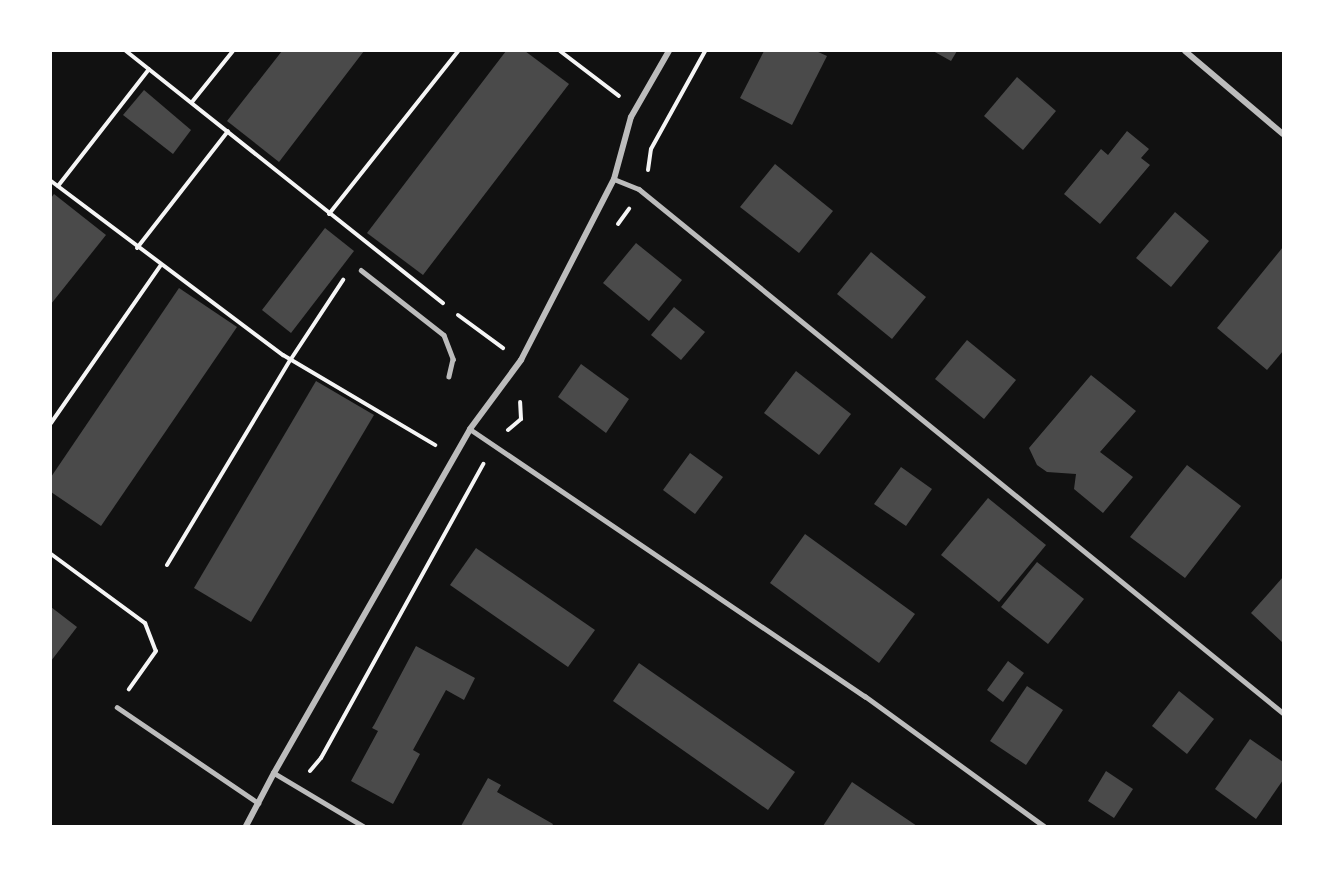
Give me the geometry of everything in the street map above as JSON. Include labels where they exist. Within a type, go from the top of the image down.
[{"type":"street","points":[[246,826],[274,772],[454,456],[470,429],[521,360],[614,179],[632,117],[669,51]]},
{"type":"street","points":[[1185,51],[1283,134]]},
{"type":"lane","points":[[614,179],[639,189],[1283,713]]},
{"type":"lane","points":[[361,270],[444,335],[453,359],[449,377]]},
{"type":"lane","points":[[470,429],[866,696],[1044,826]]},
{"type":"lane","points":[[117,706],[258,803]]},
{"type":"lane","points":[[274,772],[363,826]]},
{"type":"path","points":[[126,51],[447,306]]},
{"type":"path","points":[[192,102],[233,51]]},
{"type":"path","points":[[329,214],[458,51]]},
{"type":"path","points":[[560,51],[637,110]]},
{"type":"path","points":[[58,186],[149,69]]},
{"type":"path","points":[[137,248],[228,131]]},
{"type":"path","points":[[51,181],[137,248],[291,359],[454,456]]},
{"type":"path","points":[[363,252],[369,244]]},
{"type":"path","points":[[51,423],[161,265]]},
{"type":"path","points":[[167,565],[291,359],[346,277]]},
{"type":"path","points":[[456,313],[521,360]]},
{"type":"path","points":[[51,554],[145,623],[156,651],[117,706]]},
{"type":"building","points":[[282,51],[364,51],[279,162],[227,121]]},
{"type":"building","points":[[506,51],[525,51],[569,84],[423,275],[367,233]]},
{"type":"building","points":[[764,51],[816,51],[827,56],[792,125],[740,98]]},
{"type":"building","points":[[933,51],[957,51],[951,61]]},
{"type":"building","points":[[1017,77],[1056,111],[1023,150],[984,116]]},
{"type":"building","points":[[144,90],[191,130],[173,154],[123,115]]},
{"type":"building","points":[[1127,131],[1149,149],[1141,158],[1150,165],[1100,224],[1064,194],[1101,149],[1108,155]]},
{"type":"building","points":[[775,164],[833,211],[799,253],[740,207]]},
{"type":"building","points":[[54,194],[106,235],[51,304],[51,198]]},
{"type":"building","points":[[1175,212],[1209,241],[1171,287],[1136,258]]},
{"type":"building","points":[[325,228],[354,251],[291,333],[262,310]]},
{"type":"building","points":[[636,243],[682,280],[649,321],[603,283]]},
{"type":"building","points":[[1283,247],[1283,351],[1267,370],[1217,328]]},
{"type":"building","points":[[871,252],[926,297],[892,339],[837,294]]},
{"type":"building","points":[[179,288],[237,327],[101,526],[51,492],[51,477]]},
{"type":"building","points":[[674,307],[705,332],[681,360],[651,335]]},
{"type":"building","points":[[967,340],[1016,380],[984,419],[935,379]]},
{"type":"building","points":[[581,364],[629,399],[606,433],[558,397]]},
{"type":"building","points":[[796,371],[851,414],[819,455],[764,413]]},
{"type":"building","points":[[1091,375],[1136,411],[1100,452],[1133,477],[1103,513],[1074,489],[1076,474],[1047,472],[1037,465],[1029,448]]},
{"type":"building","points":[[316,381],[374,415],[251,622],[194,588]]},
{"type":"building","points":[[690,453],[723,477],[695,514],[663,490]]},
{"type":"building","points":[[1187,465],[1241,506],[1185,578],[1130,537]]},
{"type":"building","points":[[901,467],[932,489],[906,526],[874,504]]},
{"type":"building","points":[[988,498],[1046,545],[999,602],[941,555]]},
{"type":"building","points":[[805,534],[915,614],[879,663],[770,583]]},
{"type":"building","points":[[476,548],[595,630],[568,667],[450,585]]},
{"type":"building","points":[[1037,562],[1084,599],[1048,644],[1001,607]]},
{"type":"building","points":[[1283,577],[1283,643],[1251,613]]},
{"type":"building","points":[[51,607],[77,627],[51,661]]},
{"type":"building","points":[[416,646],[475,678],[464,700],[446,690],[413,750],[420,754],[393,804],[351,781],[378,731],[372,728]]},
{"type":"building","points":[[1008,661],[1024,673],[1003,702],[987,690]]},
{"type":"building","points":[[639,663],[795,772],[768,810],[613,701]]},
{"type":"building","points":[[1027,686],[1063,710],[1026,765],[990,741]]},
{"type":"building","points":[[1179,691],[1214,719],[1187,754],[1152,726]]},
{"type":"building","points":[[1250,739],[1283,762],[1283,780],[1256,819],[1215,789]]},
{"type":"building","points":[[1106,771],[1133,789],[1114,818],[1088,801]]},
{"type":"building","points":[[488,778],[501,785],[497,792],[553,824],[552,826],[461,826]]},
{"type":"building","points":[[852,782],[917,826],[823,826]]}]
